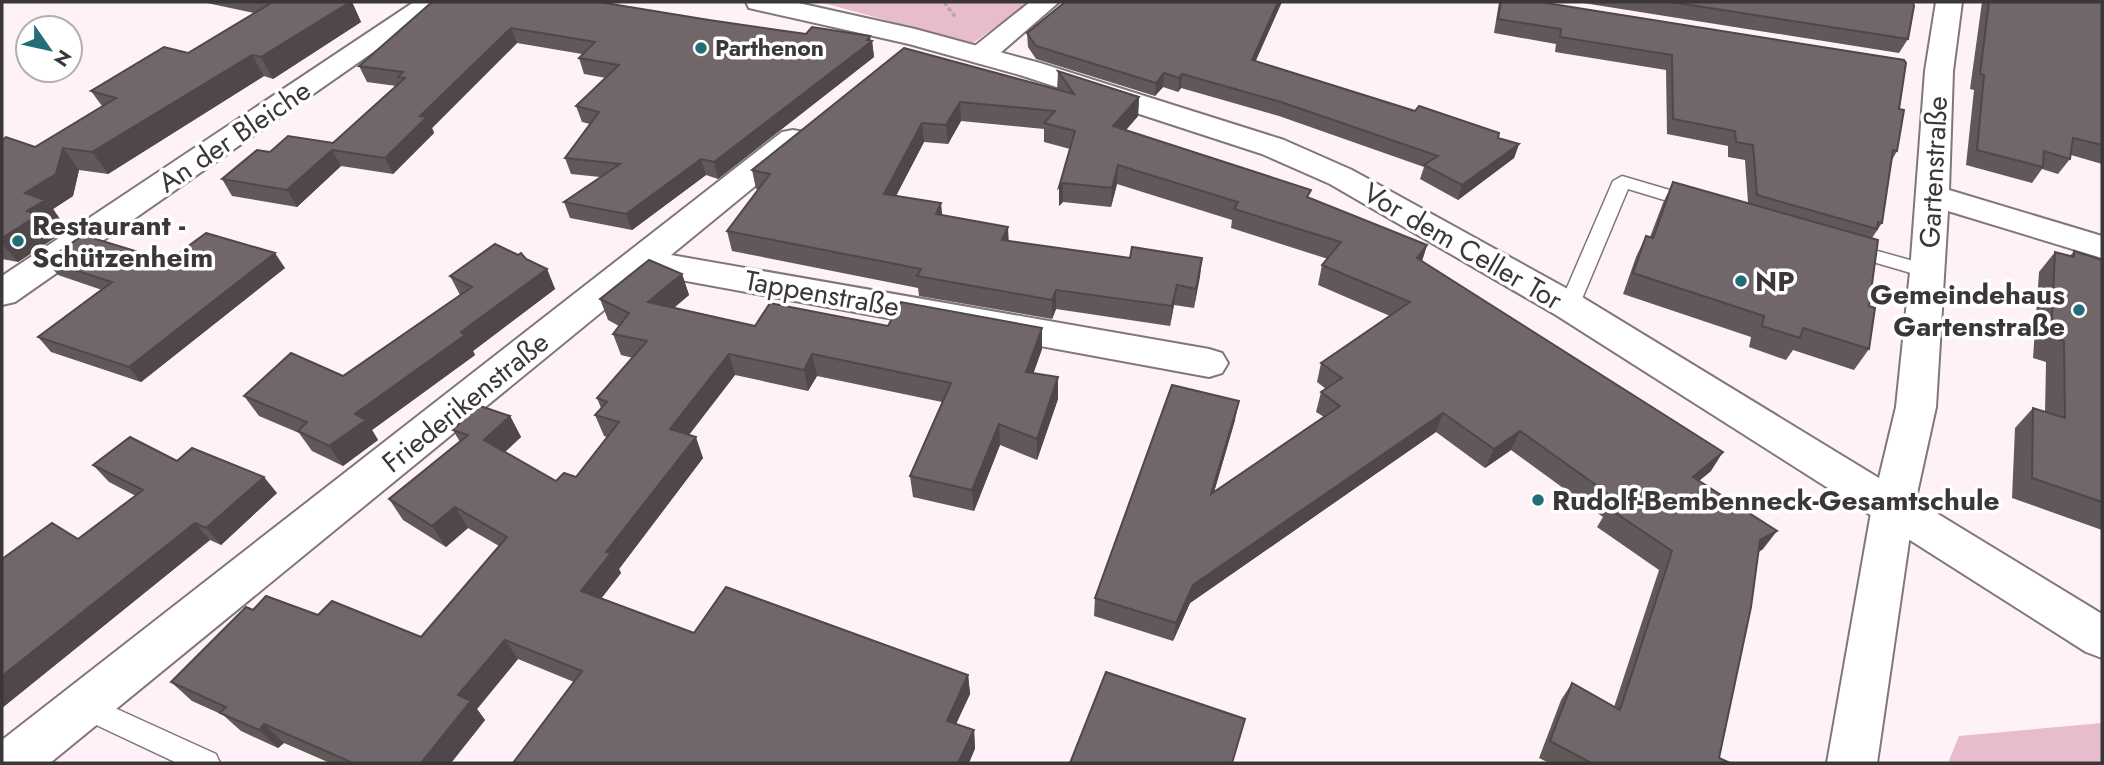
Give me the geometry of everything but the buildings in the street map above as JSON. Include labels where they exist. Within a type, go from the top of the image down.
[{"type":"street","name":"An der Bleiche","points":[[2,293],[432,2]]},
{"type":"street","name":"Vor dem Celler Tor","points":[[759,2],[915,37],[981,55],[1273,147],[1342,177],[1569,306],[2102,638]]},
{"type":"street","points":[[981,55],[1046,2]]},
{"type":"street","name":"Gartenstraße","points":[[1852,763],[1893,507],[1916,407],[1928,272],[1930,195],[1925,69],[1949,2]]},
{"type":"street","points":[[887,64],[915,37]]},
{"type":"street","name":"Friederikenstraße","points":[[12,763],[822,115]]},
{"type":"street","points":[[1930,195],[2102,247]]},
{"type":"street","name":"Tappenstraße","points":[[641,261],[1209,363]]},
{"type":"lane","points":[[1569,306],[1622,181],[1715,209]]},
{"type":"lane","points":[[1835,244],[1928,272]]},
{"type":"lane","points":[[85,706],[206,763]]},
{"type":"shaded area","points":[[820,2],[1030,2],[972,44]]},
{"type":"shaded area","points":[[2102,723],[2102,763],[1948,763],[1959,736]]},
{"type":"place","name":"Parthenon","points":[[701,48]]},
{"type":"place","name":"Restaurant - Schützenheim","points":[[18,241]]},
{"type":"place","name":"NP","points":[[1741,281]]},
{"type":"place","name":"Gemeindehaus Gartenstraße","points":[[2079,310]]},
{"type":"place","name":"Rudolf-Bembenneck-Gesamtschule","points":[[1538,500]]}]
